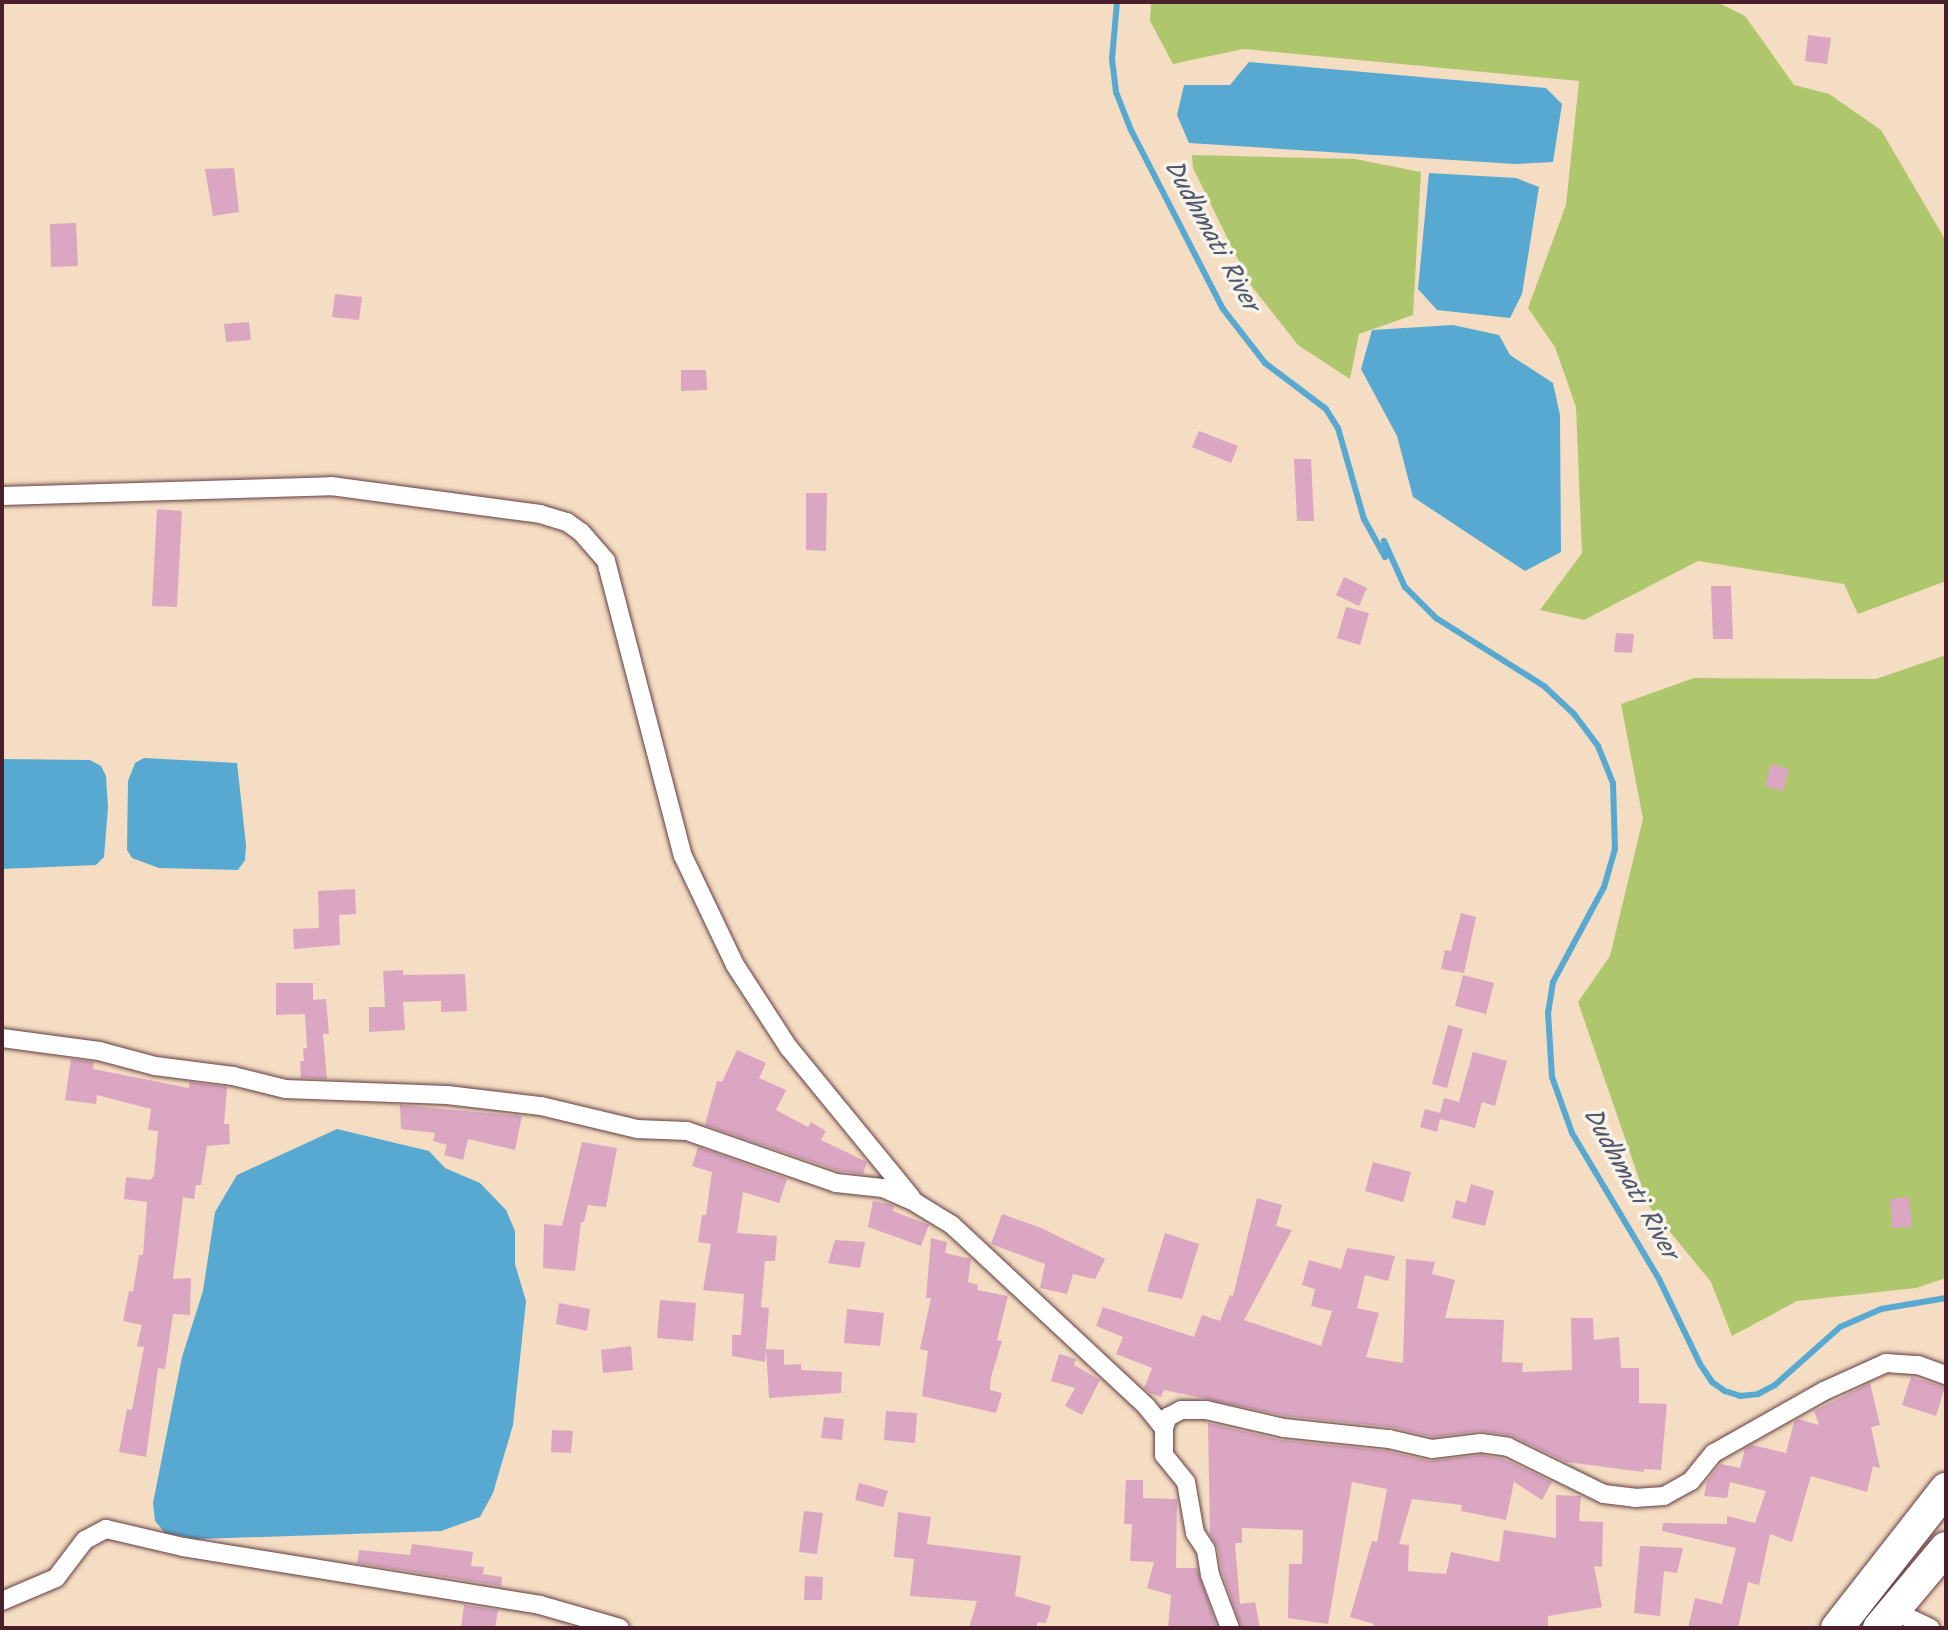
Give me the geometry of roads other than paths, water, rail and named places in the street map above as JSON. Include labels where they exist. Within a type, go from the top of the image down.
[{"type":"highway","points":[[1837,1628],[1946,1489]]},
{"type":"highway","points":[[1886,1619],[1946,1548]]},
{"type":"street","points":[[2,496],[331,486],[540,514],[567,522],[581,532],[606,561],[683,856],[735,965],[789,1048],[916,1203]]},
{"type":"street","points":[[2,1038],[99,1051],[155,1066],[233,1076],[285,1089],[447,1095],[541,1106],[637,1129],[687,1131],[836,1183],[883,1188],[952,1225],[1146,1406],[1164,1428]]},
{"type":"street","points":[[1230,1628],[1210,1575],[1206,1550],[1195,1533],[1186,1482],[1164,1455],[1164,1428],[1168,1417],[1181,1410],[1206,1410],[1284,1428],[1389,1439],[1432,1449],[1481,1443],[1508,1447],[1604,1494],[1635,1498],[1664,1496],[1691,1481],[1714,1453],[1824,1391],[1886,1363],[1918,1365],[1946,1375]]},
{"type":"street","points":[[2,1601],[56,1578],[85,1540],[106,1529],[183,1547],[540,1605],[620,1628]]},
{"type":"street","points":[[1886,1619],[1930,1628]]},
{"type":"water","points":[[1249,62],[1546,88],[1562,104],[1553,162],[1515,164],[1189,143],[1177,115],[1184,85],[1230,85]]},
{"type":"water","points":[[1429,173],[1516,178],[1539,187],[1522,294],[1510,318],[1437,310],[1418,289]]},
{"type":"water","points":[[1453,325],[1499,335],[1510,355],[1553,383],[1560,415],[1561,552],[1525,571],[1413,497],[1397,436],[1361,369],[1372,330]]},
{"type":"water","points":[[144,758],[237,763],[246,845],[245,860],[238,870],[159,868],[132,858],[127,850],[128,781],[135,763]]},
{"type":"water","points":[[2,759],[90,760],[101,766],[106,776],[108,807],[104,857],[96,865],[2,869]]},
{"type":"water","points":[[337,1129],[429,1151],[445,1168],[480,1183],[506,1210],[515,1231],[515,1264],[526,1301],[513,1425],[493,1493],[480,1517],[441,1531],[197,1539],[165,1533],[155,1521],[153,1503],[182,1357],[203,1291],[215,1212],[237,1175]]},
{"type":"waterway","name":"Dudhmati River","points":[[1117,2],[1112,59],[1116,92],[1131,130],[1223,309],[1265,363],[1326,409],[1338,428],[1364,519],[1385,557],[1384,541],[1405,587],[1436,618],[1544,686],[1574,714],[1598,746],[1613,783],[1615,849],[1604,887],[1553,982],[1548,1012],[1552,1077],[1572,1133],[1659,1279],[1700,1364],[1712,1382],[1725,1391],[1740,1396],[1758,1394],[1775,1385],[1840,1327],[1881,1309],[1946,1298]]}]
